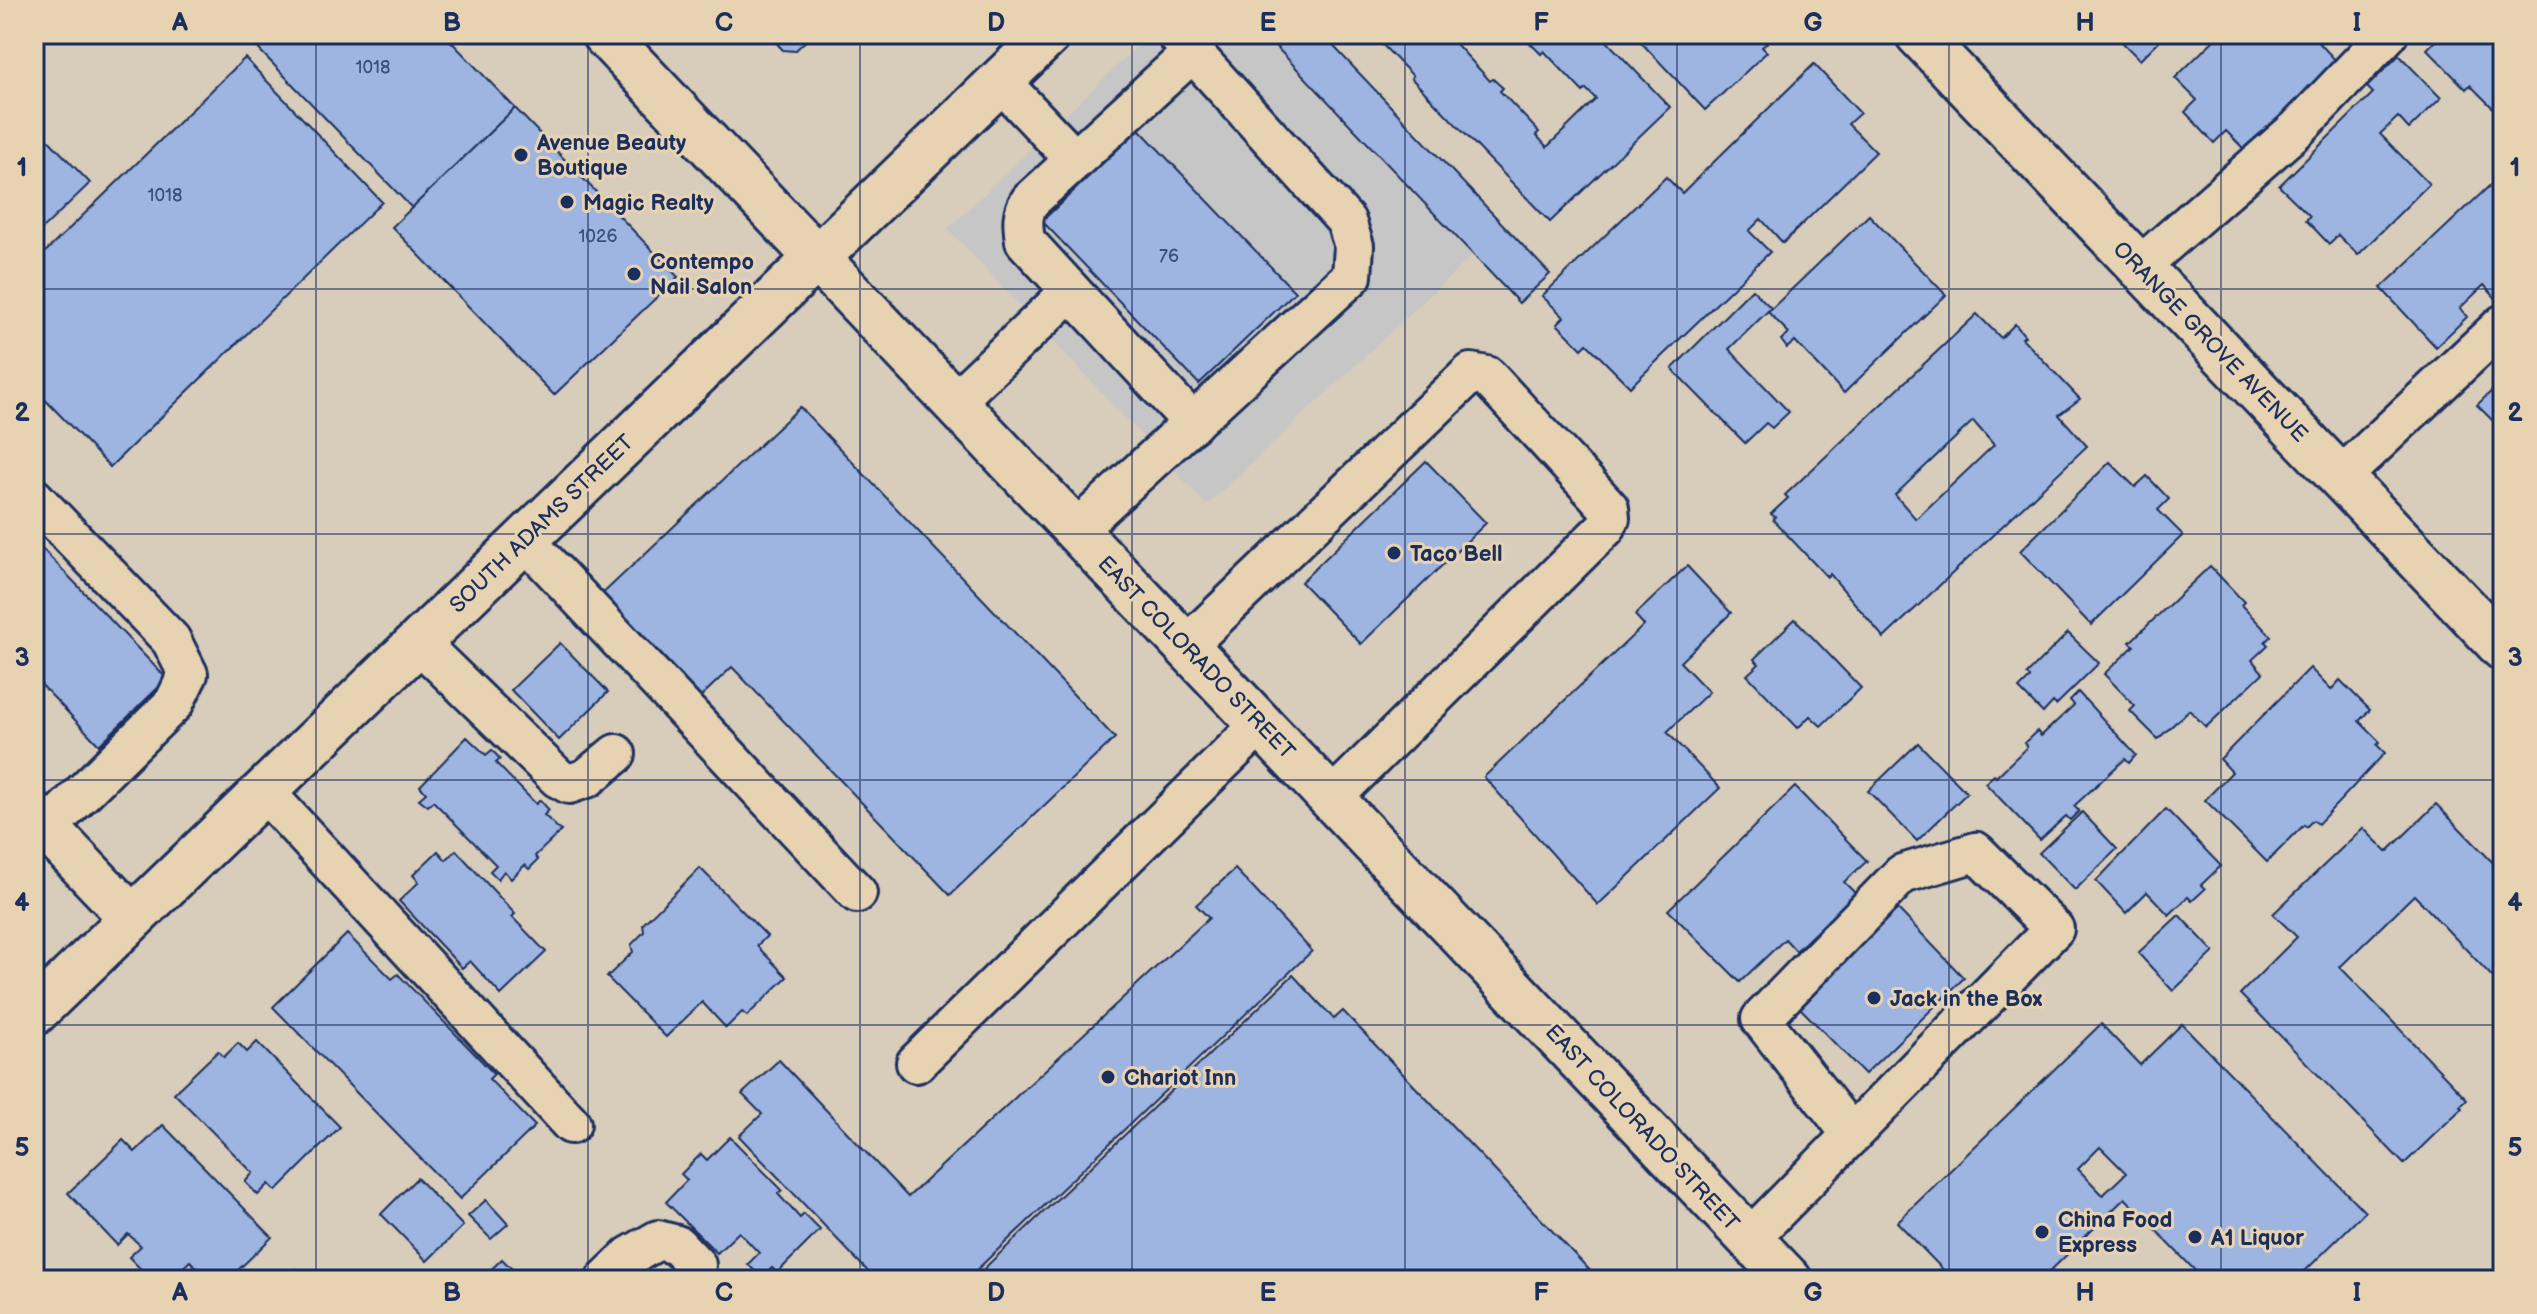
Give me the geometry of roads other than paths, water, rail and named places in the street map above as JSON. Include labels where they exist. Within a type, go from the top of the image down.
[{"type":"street","name":"EAST COLORADO STREET","points":[[604,34],[1789,1280]]},
{"type":"street","name":"SOUTH ADAMS STREET","points":[[34,1013],[1049,34]]},
{"type":"street","name":"ORANGE GROVE AVENUE","points":[[1918,34],[2503,648]]},
{"type":"street","points":[[40,822],[131,917]]},
{"type":"lane","points":[[2140,266],[2298,128],[2388,34]]},
{"type":"lane","points":[[1076,530],[1193,423],[1352,276],[1354,246],[1346,221],[1185,43],[1023,211],[1025,241],[1193,423]]},
{"type":"lane","points":[[1000,81],[1075,160]]},
{"type":"lane","points":[[954,402],[1071,291]]},
{"type":"lane","points":[[2341,477],[2503,324]]},
{"type":"lane","points":[[1186,646],[1471,373],[1487,376],[1609,508],[1610,518],[1606,527],[1332,798]]},
{"type":"lane","points":[[34,498],[171,640],[188,674],[174,703],[40,822]]},
{"type":"lane","points":[[524,539],[857,893]]},
{"type":"lane","points":[[418,642],[558,778],[569,784],[587,778],[616,754]]},
{"type":"lane","points":[[916,1063],[1261,724]]},
{"type":"lane","points":[[263,790],[571,1124]]},
{"type":"lane","points":[[1749,1239],[1852,1135],[2054,929],[1976,852],[1902,874],[1761,1019],[1852,1135]]},
{"type":"lane","points":[[605,1280],[630,1256],[658,1240],[677,1245],[696,1265]]},
{"type":"place","name":"Avenue Beauty Boutique","points":[[521,155]]},
{"type":"place","name":"Magic Realty","points":[[567,202]]},
{"type":"place","name":"Contempo Nail Salon","points":[[634,274]]},
{"type":"place","name":"Taco Bell","points":[[1394,553]]},
{"type":"place","name":"Jack in the Box","points":[[1874,998]]},
{"type":"place","name":"Chariot Inn","points":[[1108,1077]]},
{"type":"place","name":"China Food Express","points":[[2042,1232]]},
{"type":"place","name":"A1 Liquor","points":[[2195,1237]]}]
